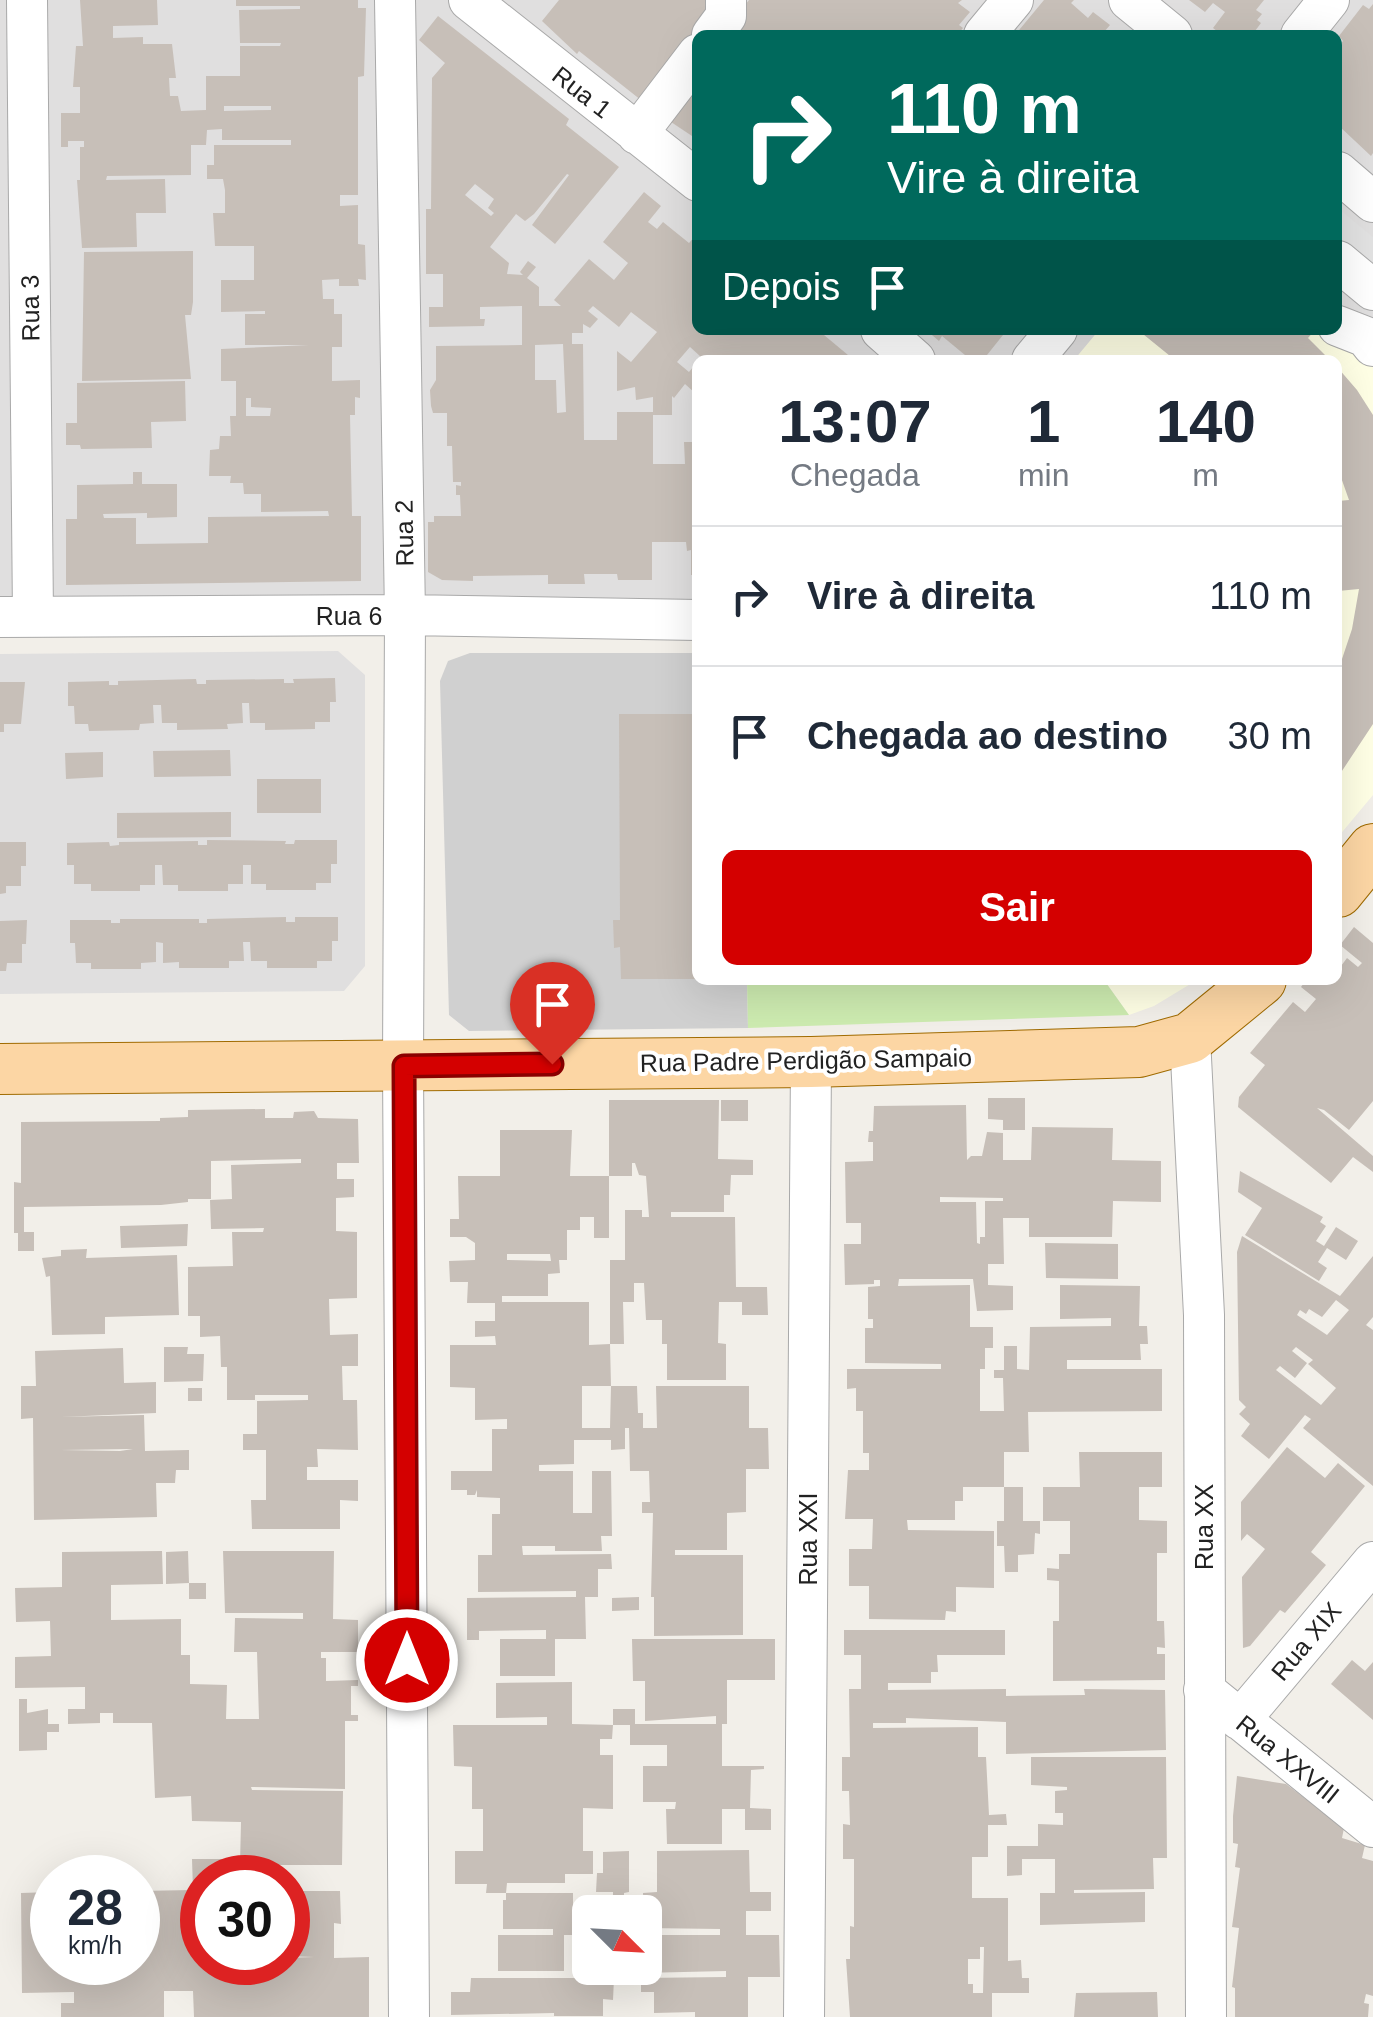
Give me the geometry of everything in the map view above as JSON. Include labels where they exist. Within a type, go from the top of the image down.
[{"type":"main road","points":[[1342,887],[1373,849]]},
{"type":"main road","points":[[1190,1038],[1255,985]]},
{"type":"main road","name":"Rua Padre Perdigão Sampaio","points":[[0,1069],[811,1062],[1139,1052],[1190,1038]]},
{"type":"street","name":"Rua 3","points":[[17,616],[27,0]]},
{"type":"street","name":"Rua 2","points":[[395,0],[405,616],[409,2017]]},
{"type":"street","name":"Rua 1","points":[[468,0],[692,176]]},
{"type":"street","points":[[716,30],[726,16],[726,0]]},
{"type":"street","points":[[988,30],[1013,0]]},
{"type":"street","points":[[1129,0],[1166,30]]},
{"type":"street","points":[[1305,30],[1329,0]]},
{"type":"street","points":[[637,134],[692,62]]},
{"type":"street","points":[[1342,175],[1373,202]]},
{"type":"street","points":[[1342,265],[1373,290]]},
{"type":"street","points":[[1342,328],[1366,338],[1373,346]]},
{"type":"street","points":[[886,335],[909,355]]},
{"type":"street","points":[[1036,355],[1053,335]]},
{"type":"street","name":"Rua 6","points":[[17,616],[692,620]]},
{"type":"street","name":"Rua XX","points":[[1190,1038],[1204,1315],[1206,2017]]},
{"type":"street","name":"Rua XXI","points":[[804,2017],[811,1062]]},
{"type":"street","name":"Rua XIX","points":[[1240,1720],[1373,1562]]},
{"type":"street","name":"Rua XXVIII","points":[[1204,1690],[1373,1827]]},
{"type":"shaded area","points":[[0,0],[1373,0],[1373,478],[1342,373],[1342,355],[692,355],[692,600],[0,617]]},
{"type":"shaded area","points":[[1342,211],[1373,237],[1373,290],[1342,264]]},
{"type":"shaded area","points":[[1342,332],[1373,346],[1373,795],[1342,832],[1342,355],[1078,355],[1095,335],[1342,335]]},
{"type":"shaded area","points":[[338,651],[365,675],[365,966],[344,991],[0,994],[0,654]]},
{"type":"shaded area","points":[[470,653],[692,653],[692,985],[747,985],[748,1028],[469,1031],[449,1015],[440,681],[448,661]]},
{"type":"shaded area","points":[[1108,985],[1189,985],[1154,1006],[1129,1015]]},
{"type":"green space","points":[[747,985],[1108,985],[1129,1015],[748,1028]]},
{"type":"building","points":[[80,0],[157,0],[158,25],[113,26],[113,38],[143,37],[143,44],[172,44],[176,78],[169,78],[170,96],[178,96],[181,111],[206,110],[206,76],[240,76],[240,46],[281,43],[240,43],[239,10],[300,9],[236,6],[236,0],[358,0],[358,8],[366,8],[364,76],[358,77],[358,195],[340,195],[340,206],[358,205],[358,244],[365,245],[366,280],[358,279],[359,286],[339,286],[339,279],[322,280],[323,299],[334,299],[334,314],[342,314],[342,347],[332,347],[332,381],[360,380],[360,398],[355,397],[355,415],[350,415],[352,516],[361,516],[361,581],[66,585],[66,519],[77,519],[77,485],[133,484],[133,472],[142,472],[142,484],[177,484],[177,517],[103,514],[104,518],[136,518],[136,544],[208,543],[208,517],[329,516],[328,511],[261,512],[261,494],[244,494],[243,483],[230,483],[231,476],[209,476],[210,450],[219,449],[220,436],[231,436],[230,416],[236,416],[236,381],[221,381],[221,349],[309,345],[245,345],[245,314],[265,311],[221,312],[221,280],[254,280],[254,246],[215,246],[213,213],[225,213],[225,190],[223,179],[207,179],[207,165],[214,165],[214,145],[291,145],[291,140],[222,140],[222,129],[207,130],[206,145],[191,145],[191,175],[107,176],[106,180],[165,179],[166,213],[136,213],[137,247],[82,248],[77,180],[84,141],[68,141],[68,147],[61,147],[61,113],[80,113],[80,87],[73,87],[76,46],[83,46]],"holes":[[[224,106],[271,106],[271,110],[224,111]],[[246,398],[251,398],[251,407],[271,408],[270,416],[246,416]]]},
{"type":"building","points":[[559,0],[718,3],[697,30],[692,30],[651,108],[579,51],[577,54],[542,21]]},
{"type":"building","points":[[749,0],[962,0],[958,3],[970,12],[959,25],[961,30],[725,30]]},
{"type":"building","points":[[1044,0],[1074,0],[1071,3],[1088,18],[1093,12],[1110,25],[1106,30],[1019,30]]},
{"type":"building","points":[[1189,0],[1264,0],[1256,10],[1262,14],[1256,30],[1216,30],[1213,28],[1225,12],[1213,3],[1205,12]]},
{"type":"building","points":[[1373,4],[1371,156],[1342,129],[1342,32],[1363,5],[1369,9]]},
{"type":"building","points":[[438,16],[569,119],[566,125],[619,167],[555,244],[532,225],[567,174],[534,214],[525,221],[516,214],[490,247],[509,263],[507,274],[523,275],[520,272],[528,261],[536,267],[527,278],[539,287],[539,306],[561,306],[554,300],[589,259],[614,280],[628,263],[603,242],[644,192],[661,206],[648,222],[657,229],[663,222],[689,243],[692,240],[692,335],[824,335],[848,355],[699,355],[690,347],[677,362],[689,372],[692,368],[692,390],[685,384],[672,396],[672,415],[653,415],[653,464],[685,464],[684,442],[692,442],[692,575],[691,550],[687,551],[686,542],[652,542],[652,580],[584,574],[585,584],[548,584],[548,575],[473,576],[473,581],[442,580],[428,572],[428,522],[434,522],[434,516],[461,516],[456,485],[461,486],[461,482],[453,482],[447,413],[433,413],[431,406],[436,346],[522,345],[522,306],[480,307],[484,326],[429,327],[429,307],[443,307],[443,274],[426,274],[426,209],[431,209],[432,78],[445,63],[419,40]],"holes":[[[475,184],[494,199],[488,208],[494,213],[491,216],[465,195]],[[593,306],[619,327],[631,312],[657,332],[631,362],[617,351],[617,391],[635,387],[636,400],[653,397],[653,412],[617,412],[617,440],[584,440],[583,344],[572,344],[572,333],[583,333],[583,324],[590,328],[598,319],[588,311]],[[563,344],[566,412],[557,413],[556,380],[535,380],[535,345]]]},
{"type":"building","points":[[692,68],[692,136],[656,112]]},
{"type":"building","points":[[193,251],[193,302],[191,315],[185,315],[191,379],[82,381],[84,252]]},
{"type":"building","points":[[932,335],[1003,335],[987,355],[965,355],[942,336],[939,341]]},
{"type":"building","points":[[1144,335],[1311,335],[1308,338],[1325,355],[1169,355]]},
{"type":"building","points":[[1342,373],[1373,415],[1373,724],[1342,771],[1342,659],[1359,589],[1342,591],[1342,501],[1349,500],[1342,480]]},
{"type":"building","points":[[185,381],[186,421],[151,422],[152,448],[81,449],[80,445],[66,445],[66,423],[77,423],[77,383]]},
{"type":"building","points":[[335,678],[336,702],[330,702],[330,722],[315,722],[315,729],[265,730],[265,723],[250,723],[249,703],[242,703],[243,723],[227,724],[228,729],[177,730],[177,723],[162,723],[161,705],[153,705],[154,723],[140,724],[139,730],[89,731],[88,724],[75,724],[74,706],[68,706],[68,682],[109,681],[109,685],[118,685],[118,681],[196,679],[197,684],[206,684],[206,680],[284,679],[284,683],[294,683],[293,679]]},
{"type":"building","points":[[0,682],[25,682],[21,724],[4,724],[4,732],[0,732]]},
{"type":"building","points":[[619,714],[692,714],[692,979],[621,979],[620,947],[614,948],[613,920],[620,920]]},
{"type":"building","points":[[230,750],[231,776],[154,777],[153,751]]},
{"type":"building","points":[[103,752],[103,777],[66,779],[65,753]]},
{"type":"building","points":[[257,779],[321,779],[321,813],[257,813]]},
{"type":"building","points":[[231,812],[231,837],[117,838],[117,813]]},
{"type":"building","points":[[207,840],[294,844],[295,840],[337,840],[337,864],[331,864],[331,883],[316,883],[316,890],[266,890],[266,884],[251,884],[251,865],[243,865],[243,884],[228,884],[228,891],[178,891],[178,885],[163,885],[162,865],[155,865],[155,885],[140,885],[140,891],[91,891],[91,884],[74,884],[74,865],[67,865],[67,843],[109,842],[110,846],[119,842],[198,841],[198,845],[207,845]]},
{"type":"building","points":[[0,842],[26,842],[26,866],[21,866],[21,886],[6,886],[6,893],[0,894]]},
{"type":"building","points":[[286,917],[286,922],[295,922],[295,917],[338,917],[338,941],[332,941],[332,961],[317,961],[317,968],[267,968],[267,961],[251,961],[250,942],[243,942],[244,961],[229,961],[229,968],[179,968],[179,962],[163,963],[163,943],[156,942],[156,962],[141,963],[141,969],[91,969],[91,963],[76,963],[75,943],[70,943],[70,920],[120,923],[120,919],[199,919],[199,923],[207,923],[207,919]]},
{"type":"building","points":[[27,920],[22,963],[7,963],[6,971],[0,971],[0,921]]},
{"type":"building","points":[[1354,927],[1373,943],[1373,1101],[1349,1130],[1317,1108],[1373,1156],[1373,1172],[1353,1157],[1331,1183],[1238,1107],[1239,1097],[1265,1065],[1250,1053],[1293,1002],[1305,1012],[1316,999],[1302,985],[1342,985],[1342,965],[1347,958],[1358,967],[1362,963],[1342,942]]},
{"type":"building","points":[[988,1098],[1025,1098],[1025,1130],[1003,1130],[1003,1120],[988,1119]]},
{"type":"building","points":[[609,1100],[719,1100],[718,1159],[753,1160],[753,1175],[731,1175],[730,1195],[724,1195],[724,1212],[671,1212],[671,1217],[735,1217],[736,1287],[767,1287],[768,1315],[742,1315],[742,1302],[719,1302],[718,1343],[726,1344],[726,1380],[667,1380],[662,1320],[646,1320],[644,1283],[634,1283],[634,1302],[623,1302],[624,1344],[610,1344],[610,1260],[625,1260],[625,1210],[642,1210],[642,1217],[649,1217],[646,1176],[639,1175],[635,1163],[632,1176],[609,1176]]},
{"type":"building","points":[[721,1100],[748,1100],[748,1121],[721,1121]]},
{"type":"building","points":[[966,1105],[967,1160],[982,1156],[987,1132],[1003,1133],[1003,1160],[1031,1160],[1032,1127],[1113,1128],[1112,1160],[1161,1161],[1161,1202],[1113,1201],[1112,1237],[1029,1237],[1029,1218],[1003,1218],[1004,1264],[988,1264],[988,1285],[1013,1286],[1013,1310],[977,1311],[973,1279],[899,1279],[898,1286],[970,1285],[970,1327],[993,1327],[993,1348],[985,1348],[985,1369],[980,1369],[980,1411],[1004,1411],[1003,1378],[994,1378],[994,1370],[1004,1370],[1004,1346],[1017,1346],[1017,1369],[1029,1370],[1030,1327],[1111,1326],[1111,1318],[1060,1319],[1060,1285],[1140,1286],[1139,1326],[1147,1326],[1148,1344],[1140,1344],[1141,1360],[1067,1360],[1067,1369],[1162,1369],[1162,1411],[1028,1412],[1029,1452],[1004,1452],[1004,1487],[963,1487],[963,1501],[955,1501],[955,1520],[907,1520],[908,1530],[994,1531],[994,1588],[956,1587],[956,1612],[946,1611],[945,1620],[869,1619],[869,1586],[849,1586],[849,1549],[872,1549],[873,1519],[845,1519],[848,1470],[869,1470],[869,1453],[863,1453],[863,1411],[856,1411],[856,1388],[847,1389],[847,1369],[941,1369],[941,1364],[865,1363],[865,1328],[873,1328],[873,1319],[868,1319],[868,1287],[880,1286],[880,1280],[874,1280],[874,1284],[845,1285],[844,1244],[861,1244],[861,1223],[846,1223],[845,1162],[873,1161],[873,1142],[868,1142],[869,1131],[873,1131],[874,1106]],"holes":[[[940,1197],[1003,1198],[985,1201],[985,1237],[980,1237],[980,1244],[976,1202],[940,1202]]]},
{"type":"building","points":[[265,1109],[265,1118],[293,1118],[294,1112],[314,1111],[318,1118],[358,1119],[359,1163],[337,1163],[337,1179],[354,1179],[354,1197],[336,1198],[336,1231],[357,1232],[357,1298],[329,1299],[330,1335],[358,1334],[358,1366],[342,1366],[343,1400],[357,1400],[358,1450],[317,1449],[318,1467],[307,1467],[307,1480],[358,1480],[358,1501],[340,1500],[340,1529],[252,1529],[251,1500],[266,1500],[266,1450],[243,1450],[243,1434],[257,1434],[257,1401],[308,1400],[308,1395],[255,1395],[255,1400],[227,1400],[227,1367],[221,1367],[220,1336],[200,1337],[200,1316],[188,1316],[188,1267],[233,1266],[232,1232],[263,1232],[264,1228],[211,1229],[210,1200],[232,1199],[231,1165],[301,1163],[301,1159],[211,1161],[211,1199],[161,1205],[24,1207],[24,1232],[34,1232],[34,1251],[18,1251],[18,1233],[14,1233],[14,1182],[21,1183],[21,1122],[160,1121],[188,1117],[188,1110]]},
{"type":"building","points":[[500,1130],[572,1130],[570,1176],[609,1176],[609,1238],[594,1238],[594,1217],[580,1217],[580,1230],[567,1230],[567,1260],[559,1260],[560,1273],[548,1274],[548,1296],[502,1296],[502,1302],[589,1302],[589,1345],[610,1344],[611,1386],[637,1386],[643,1428],[657,1428],[656,1386],[749,1386],[749,1428],[768,1428],[769,1469],[746,1469],[746,1512],[727,1513],[727,1550],[675,1550],[675,1555],[743,1555],[743,1635],[654,1636],[653,1513],[642,1513],[642,1502],[650,1502],[649,1471],[630,1471],[629,1428],[625,1428],[625,1449],[611,1450],[611,1440],[574,1440],[574,1464],[539,1465],[539,1471],[573,1471],[573,1513],[592,1513],[592,1471],[611,1471],[612,1536],[601,1536],[602,1551],[522,1546],[523,1555],[611,1554],[612,1569],[598,1569],[598,1597],[585,1597],[586,1639],[555,1639],[555,1676],[500,1676],[500,1639],[546,1639],[546,1630],[479,1631],[479,1640],[467,1640],[467,1598],[576,1597],[576,1591],[478,1592],[478,1555],[492,1555],[492,1514],[500,1514],[500,1498],[477,1497],[477,1490],[475,1495],[467,1495],[467,1490],[451,1490],[451,1471],[492,1471],[492,1429],[507,1429],[507,1419],[475,1420],[475,1388],[450,1387],[450,1345],[496,1345],[495,1336],[475,1337],[475,1321],[495,1321],[495,1303],[467,1303],[468,1282],[450,1282],[449,1261],[475,1260],[475,1243],[466,1237],[450,1237],[450,1219],[459,1219],[458,1176],[500,1176]],"holes":[[[507,1254],[550,1254],[551,1261],[507,1260]],[[582,1386],[611,1386],[610,1428],[582,1428]]]},
{"type":"building","points":[[1240,1171],[1323,1217],[1320,1222],[1326,1226],[1316,1241],[1324,1246],[1336,1227],[1358,1241],[1346,1260],[1327,1248],[1318,1262],[1327,1268],[1319,1281],[1245,1235],[1262,1208],[1238,1192]]},
{"type":"building","points":[[188,1224],[187,1246],[121,1248],[120,1226]]},
{"type":"building","points":[[1242,1236],[1340,1296],[1373,1256],[1373,1317],[1366,1325],[1373,1330],[1373,1486],[1303,1428],[1311,1419],[1305,1415],[1269,1459],[1241,1436],[1250,1424],[1239,1414],[1246,1407],[1239,1400],[1237,1252]],"holes":[[[1336,1300],[1349,1310],[1327,1335],[1297,1315],[1300,1310],[1306,1314],[1309,1309],[1322,1317]],[[1296,1347],[1313,1360],[1308,1364],[1336,1388],[1321,1405],[1276,1370],[1280,1366],[1295,1378],[1307,1363],[1292,1351]]]},
{"type":"building","points":[[1045,1243],[1118,1244],[1118,1279],[1046,1278]]},
{"type":"building","points":[[87,1249],[86,1258],[177,1255],[179,1315],[105,1317],[105,1334],[52,1335],[50,1276],[46,1277],[42,1258],[61,1256],[61,1250]]},
{"type":"building","points":[[164,1347],[188,1347],[187,1354],[204,1354],[203,1381],[164,1382]]},
{"type":"building","points":[[123,1348],[124,1383],[156,1382],[156,1413],[61,1417],[144,1415],[145,1451],[189,1450],[189,1470],[176,1470],[175,1483],[156,1483],[157,1517],[34,1520],[33,1418],[21,1419],[21,1386],[36,1386],[35,1351]],"holes":[[[133,1449],[120,1451],[61,1450]]]},
{"type":"building","points":[[188,1388],[202,1388],[202,1401],[188,1401]]},
{"type":"building","points":[[1287,1447],[1325,1478],[1338,1463],[1365,1486],[1311,1552],[1326,1565],[1285,1613],[1280,1610],[1250,1646],[1243,1648],[1242,1577],[1265,1549],[1247,1534],[1241,1541],[1241,1502]]},
{"type":"building","points":[[1079,1452],[1162,1452],[1162,1487],[1139,1487],[1139,1520],[1167,1521],[1167,1553],[1157,1553],[1157,1621],[1164,1621],[1165,1648],[1157,1647],[1157,1654],[1165,1654],[1165,1680],[1053,1681],[1053,1621],[1059,1621],[1059,1581],[1047,1580],[1047,1568],[1059,1569],[1059,1554],[1070,1554],[1070,1521],[1043,1521],[1043,1487],[1080,1487]]},
{"type":"building","points":[[1004,1487],[1023,1487],[1023,1521],[1040,1521],[1040,1534],[1035,1533],[1034,1554],[1018,1555],[1018,1572],[1005,1572],[1004,1546],[997,1546],[997,1521],[1004,1521]]},
{"type":"building","points":[[162,1551],[163,1584],[111,1585],[111,1620],[181,1619],[181,1655],[190,1655],[190,1684],[227,1685],[226,1719],[259,1719],[257,1652],[234,1652],[235,1618],[303,1619],[303,1613],[225,1613],[223,1551],[334,1551],[333,1619],[358,1620],[358,1652],[321,1652],[321,1658],[326,1658],[326,1681],[358,1680],[358,1686],[351,1686],[351,1715],[358,1715],[358,1721],[345,1721],[345,1789],[251,1787],[343,1791],[342,1865],[310,1865],[310,1855],[240,1855],[241,1822],[192,1821],[191,1796],[155,1798],[152,1723],[113,1723],[113,1713],[100,1713],[100,1723],[68,1724],[68,1709],[85,1709],[85,1687],[15,1688],[15,1657],[51,1656],[50,1621],[16,1622],[15,1588],[62,1587],[62,1552]]},
{"type":"building","points":[[188,1551],[189,1583],[166,1584],[166,1552]]},
{"type":"building","points":[[189,1583],[206,1583],[206,1599],[189,1599]]},
{"type":"building","points":[[639,1597],[639,1610],[612,1611],[612,1598]]},
{"type":"building","points":[[844,1630],[1005,1630],[1005,1655],[937,1655],[938,1672],[931,1672],[931,1683],[888,1683],[888,1690],[1006,1689],[1006,1696],[1085,1695],[1084,1689],[1165,1690],[1166,1750],[1006,1754],[1006,1722],[906,1718],[906,1723],[873,1723],[873,1728],[978,1727],[978,1757],[986,1757],[989,1815],[1006,1814],[1007,1825],[988,1825],[988,1857],[972,1857],[972,1898],[1008,1898],[1008,1961],[1021,1960],[1022,1978],[1029,1978],[1029,1993],[992,1993],[992,2017],[850,2017],[846,1959],[850,1959],[850,1926],[854,1927],[854,1859],[843,1859],[843,1824],[850,1825],[849,1791],[842,1791],[842,1757],[850,1757],[849,1689],[861,1689],[861,1655],[844,1655]],"holes":[[[980,1947],[984,1947],[983,1993],[973,1993],[973,1984],[968,1984],[968,1959],[980,1959]]]},
{"type":"building","points":[[632,1639],[775,1639],[775,1680],[727,1680],[727,1724],[722,1724],[722,1766],[764,1766],[751,1770],[750,1808],[771,1809],[771,1830],[745,1830],[745,1809],[722,1809],[722,1844],[667,1844],[666,1809],[675,1809],[676,1802],[643,1802],[643,1766],[667,1766],[667,1745],[630,1745],[630,1725],[613,1725],[613,1709],[635,1709],[635,1724],[716,1724],[716,1716],[645,1721],[645,1681],[633,1681]]},
{"type":"building","points":[[1352,1660],[1365,1671],[1373,1662],[1373,1720],[1331,1684]]},
{"type":"building","points":[[572,1682],[572,1724],[613,1725],[612,1739],[600,1739],[600,1755],[613,1755],[613,1809],[583,1808],[583,1851],[593,1851],[593,1874],[565,1874],[565,1883],[507,1883],[506,1893],[486,1893],[487,1884],[455,1884],[455,1851],[483,1851],[483,1809],[472,1809],[472,1767],[454,1766],[453,1725],[547,1725],[547,1717],[496,1718],[496,1683]]},
{"type":"building","points":[[19,1699],[27,1699],[27,1713],[48,1709],[48,1724],[59,1724],[59,1732],[47,1732],[47,1750],[19,1751]]},
{"type":"building","points":[[1031,1757],[1166,1757],[1167,1858],[1153,1858],[1154,1889],[1074,1890],[1145,1892],[1145,1922],[1040,1925],[1040,1893],[1055,1893],[1055,1859],[1022,1859],[1022,1875],[1007,1876],[1007,1846],[1038,1846],[1038,1824],[1063,1825],[1063,1813],[1055,1813],[1055,1791],[1067,1787],[1031,1785]]},
{"type":"building","points":[[1237,1776],[1286,1784],[1344,1828],[1342,1838],[1365,1845],[1362,1858],[1373,1861],[1373,1996],[1366,1994],[1364,2003],[1369,2004],[1368,2017],[1235,2017],[1232,1987],[1239,1928],[1232,1927],[1240,1868],[1235,1867],[1238,1844],[1233,1843]]},
{"type":"building","points":[[749,1850],[750,1892],[771,1892],[771,1911],[746,1911],[746,1935],[779,1935],[780,1977],[748,1977],[748,2017],[654,2013],[654,1992],[641,1992],[641,1985],[662,1985],[662,1978],[726,1977],[726,1971],[662,1973],[662,1935],[720,1935],[720,1929],[662,1928],[662,1895],[643,1895],[657,1892],[657,1851]]},
{"type":"building","points":[[629,1851],[629,1892],[624,1895],[596,1892],[597,1873],[603,1873],[603,1852]]},
{"type":"building","points":[[180,1890],[180,1985],[310,1985],[310,1957],[314,1957],[310,1957],[310,1891],[340,1891],[341,1924],[334,1923],[334,1958],[369,1957],[369,2017],[194,2017],[193,1991],[164,1991],[164,2017],[61,2017],[61,2003],[74,2003],[74,1992],[22,1993],[21,1893],[30,1893],[30,1985],[160,1985],[160,1891]]},
{"type":"building","points":[[506,1893],[573,1893],[572,1935],[564,1935],[564,1971],[498,1971],[498,1935],[553,1935],[553,1929],[503,1929]]},
{"type":"building","points":[[471,1978],[572,1978],[572,1985],[614,1985],[613,2000],[603,1999],[603,2016],[451,2015],[451,1992],[470,1992]]},
{"type":"building","points":[[1157,1992],[1158,2017],[1074,2017],[1076,1993]]},
{"type":"route","points":[[407,1660],[404,1066],[552,1064]]}]
